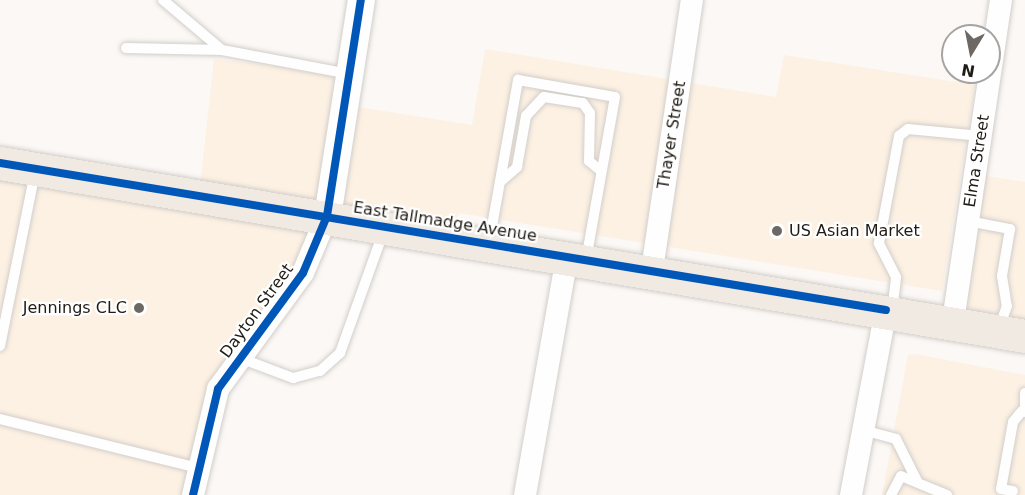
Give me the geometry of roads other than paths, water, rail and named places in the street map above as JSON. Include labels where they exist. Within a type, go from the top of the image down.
[{"type":"main road","name":"East Tallmadge Avenue","points":[[0,163],[652,270],[1012,333]]},
{"type":"street","name":"Dayton Street","points":[[193,495],[218,389],[303,273],[327,216],[360,0]]},
{"type":"street","name":"Thayer Street","points":[[652,270],[692,0]]},
{"type":"street","name":"Elma Street","points":[[953,321],[1001,0]]},
{"type":"street","points":[[525,495],[576,258]]},
{"type":"street","points":[[851,495],[889,311]]},
{"type":"lane","points":[[163,0],[222,50]]},
{"type":"lane","points":[[126,48],[222,50],[349,74]]},
{"type":"lane","points":[[489,244],[518,80],[615,97],[602,171],[576,258]]},
{"type":"lane","points":[[500,182],[517,168],[526,116],[544,97],[583,103],[590,113],[589,161],[602,171]]},
{"type":"lane","points":[[889,311],[896,277],[879,243],[898,136],[908,129],[981,136]]},
{"type":"lane","points":[[0,346],[36,170]]},
{"type":"lane","points":[[968,221],[1010,229],[1002,276],[1012,333]]},
{"type":"lane","points":[[240,357],[293,378],[320,371],[340,353],[385,227]]},
{"type":"lane","points":[[1013,491],[1001,489],[1013,422],[1023,412],[1025,393]]},
{"type":"lane","points":[[0,419],[19,420],[144,459],[198,468]]},
{"type":"lane","points":[[863,430],[896,439],[917,481]]},
{"type":"lane","points":[[891,495],[895,479],[917,481],[947,495]]},
{"type":"place","name":"US Asian Market","points":[[777,231]]},
{"type":"place","name":"Jennings CLC","points":[[139,308]]}]
